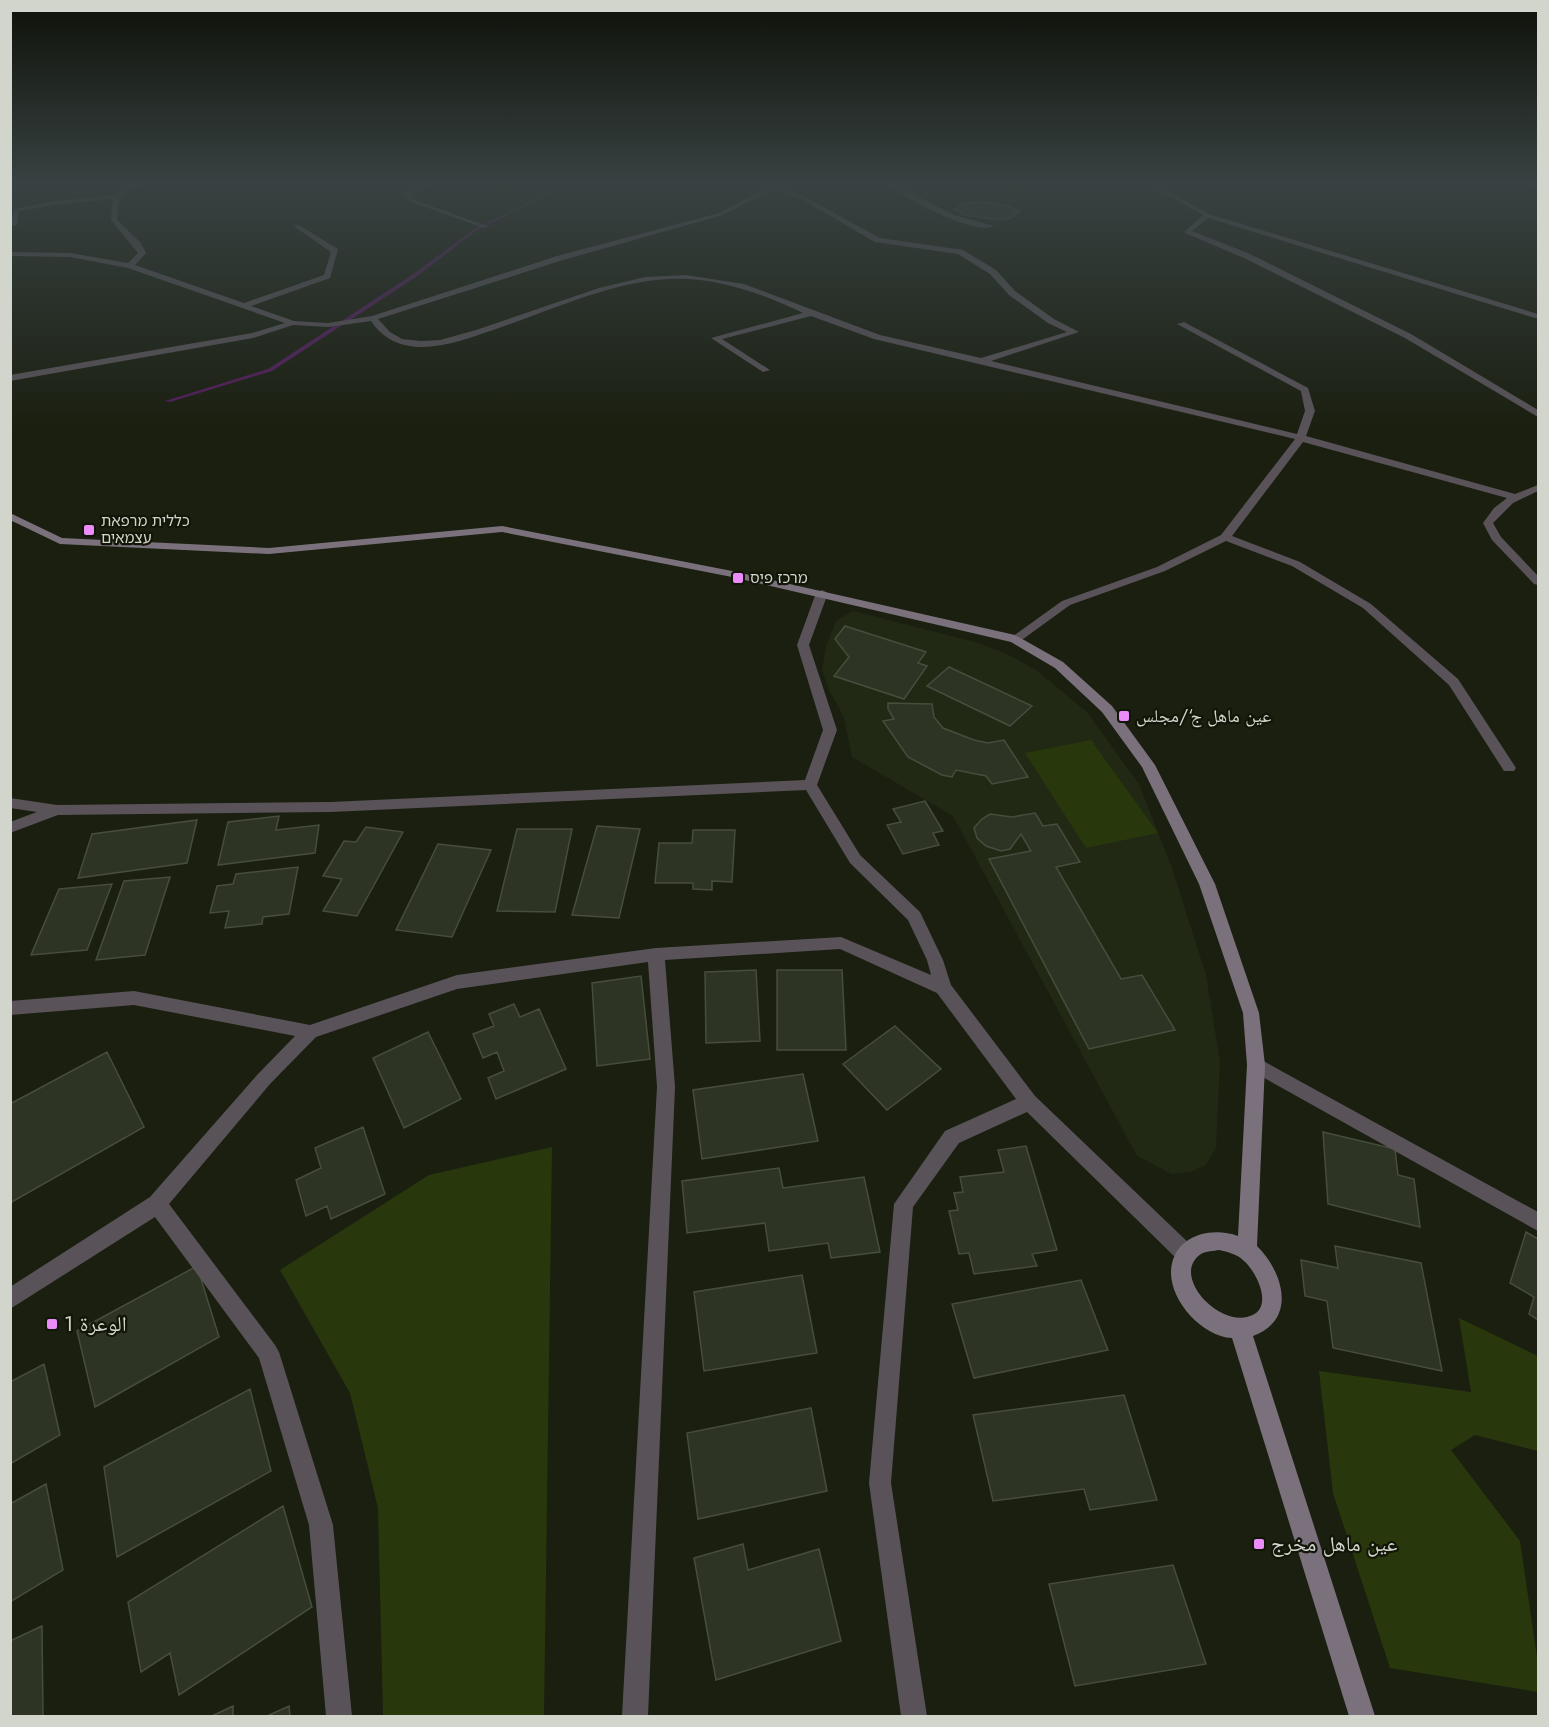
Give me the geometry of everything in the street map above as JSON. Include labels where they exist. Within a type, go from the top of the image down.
[{"type":"street","points":[[130,266],[293,323],[328,325],[373,318],[537,266]]},
{"type":"street","points":[[246,305],[327,276],[330,266]]},
{"type":"street","points":[[981,266],[993,273],[1012,293],[1051,321],[1075,332],[981,360]]},
{"type":"street","points":[[1266,266],[1408,336],[1539,414]]},
{"type":"street","points":[[1373,266],[1539,316]]},
{"type":"street","points":[[373,318],[379,329],[391,338],[404,343],[432,343],[482,331],[643,280],[679,277],[723,281],[778,298],[811,314],[877,337],[1301,438],[1514,497]]},
{"type":"street","points":[[766,370],[715,338],[811,314]]},
{"type":"street","points":[[10,378],[253,335],[293,323]]},
{"type":"street","points":[[1015,639],[1066,603],[1161,569],[1225,537],[1301,438],[1310,411],[1305,390],[1180,324]]},
{"type":"street","points":[[1539,488],[1514,497],[1495,512],[1488,523],[1496,538],[1539,582]]},
{"type":"street","points":[[10,516],[60,541],[270,551],[502,528],[822,593],[1015,639],[1059,665],[1107,709],[1148,765],[1207,884],[1251,1013],[1256,1065],[1247,1251]]},
{"type":"street","points":[[1225,537],[1296,564],[1367,606],[1454,682],[1509,768]]},
{"type":"street","points":[[810,785],[830,729],[803,645],[822,593]]},
{"type":"street","points":[[10,803],[57,810],[331,807],[810,785]]},
{"type":"street","points":[[810,785],[855,859],[914,916],[935,960],[943,988],[1029,1102],[1186,1254]]},
{"type":"street","points":[[10,828],[57,810]]},
{"type":"street","points":[[10,1299],[157,1204],[264,1079],[310,1032],[457,982],[656,954],[841,943],[943,988]]},
{"type":"street","points":[[635,1716],[666,1087],[656,954]]},
{"type":"street","points":[[10,1008],[134,998],[310,1032]]},
{"type":"street","points":[[1256,1065],[1539,1222]]},
{"type":"street","points":[[914,1716],[880,1484],[904,1204],[952,1137],[1029,1102]]},
{"type":"street","points":[[157,1204],[268,1352],[321,1525],[339,1716]]},
{"type":"street","points":[[1219,1240],[1247,1251],[1260,1263],[1268,1277],[1273,1292],[1272,1306],[1265,1318],[1254,1326],[1240,1329],[1224,1326],[1209,1319],[1196,1308],[1182,1280],[1182,1266],[1186,1254],[1195,1245],[1206,1241],[1219,1240]]},
{"type":"street","points":[[1240,1329],[1362,1716]]},
{"type":"shaded area","points":[[853,611],[979,643],[1007,654],[1036,670],[1087,712],[1139,784],[1172,868],[1206,975],[1220,1062],[1216,1148],[1206,1165],[1191,1172],[1172,1174],[1137,1156],[953,816],[852,757],[844,717],[830,692],[822,670],[826,647],[836,621]]},
{"type":"green space","points":[[1091,740],[1158,833],[1086,848],[1025,753]]},
{"type":"green space","points":[[552,1147],[544,1716],[383,1716],[378,1508],[350,1393],[280,1270],[429,1175]]},
{"type":"green space","points":[[1459,1318],[1538,1356],[1538,1451],[1475,1435],[1451,1450],[1520,1541],[1538,1664],[1538,1692],[1390,1668],[1333,1493],[1319,1371],[1471,1392]]},
{"type":"building","points":[[845,626],[926,652],[918,663],[927,666],[904,699],[834,676],[849,657],[835,639]]},
{"type":"building","points":[[949,667],[1032,706],[1010,726],[927,686]]},
{"type":"building","points":[[888,703],[932,704],[934,717],[943,728],[988,743],[1004,740],[1028,777],[992,784],[986,776],[956,770],[952,777],[942,775],[908,757],[883,721],[894,719],[888,709]]},
{"type":"building","points":[[925,801],[943,831],[933,833],[939,845],[903,854],[887,825],[901,822],[893,809]]},
{"type":"building","points":[[1035,813],[1043,826],[1057,824],[1080,862],[1056,867],[1121,979],[1142,975],[1175,1030],[1089,1049],[989,859],[1031,851],[1021,834],[1010,849],[1001,851],[986,846],[977,838],[974,828],[990,814],[1012,817]]},
{"type":"building","points":[[279,816],[276,830],[319,825],[315,853],[218,865],[228,822]]},
{"type":"building","points":[[197,820],[187,863],[78,878],[92,834]]},
{"type":"building","points":[[597,826],[640,829],[619,918],[572,915]]},
{"type":"building","points":[[366,827],[403,832],[357,916],[323,911],[342,879],[323,876],[344,841],[356,842]]},
{"type":"building","points":[[517,829],[572,829],[555,912],[497,911]]},
{"type":"building","points":[[693,830],[735,830],[732,882],[712,881],[712,890],[693,889],[693,883],[655,883],[659,843],[692,843]]},
{"type":"building","points":[[438,844],[491,850],[452,937],[396,930]]},
{"type":"building","points":[[298,867],[289,914],[263,917],[262,924],[225,928],[229,911],[210,913],[217,886],[233,884],[236,874]]},
{"type":"building","points":[[170,877],[145,955],[96,960],[124,881]]},
{"type":"building","points":[[112,884],[87,950],[31,955],[59,889]]},
{"type":"building","points":[[756,970],[760,1041],[706,1043],[705,972]]},
{"type":"building","points":[[777,970],[842,970],[846,1050],[777,1050]]},
{"type":"building","points":[[641,976],[650,1059],[597,1066],[592,983]]},
{"type":"building","points":[[514,1004],[520,1017],[539,1009],[566,1069],[496,1099],[488,1078],[504,1071],[497,1052],[483,1058],[473,1034],[494,1026],[489,1014]]},
{"type":"building","points":[[895,1026],[941,1069],[887,1110],[843,1064]]},
{"type":"building","points":[[428,1032],[461,1099],[404,1128],[373,1058]]},
{"type":"building","points":[[107,1052],[144,1127],[10,1203],[10,1104]]},
{"type":"building","points":[[803,1074],[818,1141],[702,1159],[693,1090]]},
{"type":"building","points":[[363,1127],[385,1194],[331,1219],[327,1206],[306,1216],[296,1180],[321,1168],[315,1148]]},
{"type":"building","points":[[1323,1132],[1395,1149],[1398,1175],[1414,1179],[1420,1227],[1328,1204]]},
{"type":"building","points":[[1026,1146],[1057,1250],[1032,1254],[1037,1266],[974,1274],[969,1253],[959,1254],[949,1211],[958,1210],[954,1193],[963,1192],[960,1177],[1004,1172],[998,1150]]},
{"type":"building","points":[[779,1168],[783,1188],[864,1177],[880,1252],[831,1258],[828,1243],[769,1251],[765,1223],[687,1233],[682,1181]]},
{"type":"building","points":[[1526,1232],[1538,1239],[1538,1320],[1529,1314],[1534,1297],[1510,1283]]},
{"type":"building","points":[[1335,1246],[1421,1263],[1442,1371],[1333,1348],[1327,1301],[1305,1296],[1301,1260],[1338,1268]]},
{"type":"building","points":[[197,1266],[219,1337],[95,1407],[77,1331]]},
{"type":"building","points":[[802,1275],[817,1353],[704,1371],[694,1292]]},
{"type":"building","points":[[1081,1280],[1108,1350],[974,1378],[952,1304]]},
{"type":"building","points":[[44,1364],[60,1435],[10,1464],[10,1382]]},
{"type":"building","points":[[250,1389],[271,1471],[117,1557],[104,1467]]},
{"type":"building","points":[[1124,1395],[1157,1500],[1090,1510],[1084,1489],[993,1501],[973,1415]]},
{"type":"building","points":[[811,1408],[827,1491],[698,1519],[687,1433]]},
{"type":"building","points":[[46,1484],[63,1570],[10,1602],[10,1504]]},
{"type":"building","points":[[283,1506],[312,1607],[179,1695],[170,1653],[141,1672],[128,1602]]},
{"type":"building","points":[[743,1544],[748,1570],[819,1549],[841,1641],[716,1680],[694,1558]]},
{"type":"building","points":[[1173,1565],[1206,1664],[1075,1686],[1049,1584]]},
{"type":"building","points":[[42,1626],[43,1716],[10,1716],[10,1641]]},
{"type":"building","points":[[233,1706],[233,1716],[212,1716]]},
{"type":"building","points":[[289,1706],[290,1716],[267,1716]]},
{"type":"waterway","points":[[168,401],[270,370],[428,266]]},
{"type":"place","name":"כללית מרפאת עצמאים","points":[[89,530]]},
{"type":"place","name":"מרכז פיס","points":[[738,578]]},
{"type":"place","name":"عين ماهل ج‘/مجلس","points":[[1124,716]]},
{"type":"place","name":"الوعرة 1","points":[[52,1324]]},
{"type":"place","name":"عين ماهل مخرج","points":[[1259,1544]]}]
